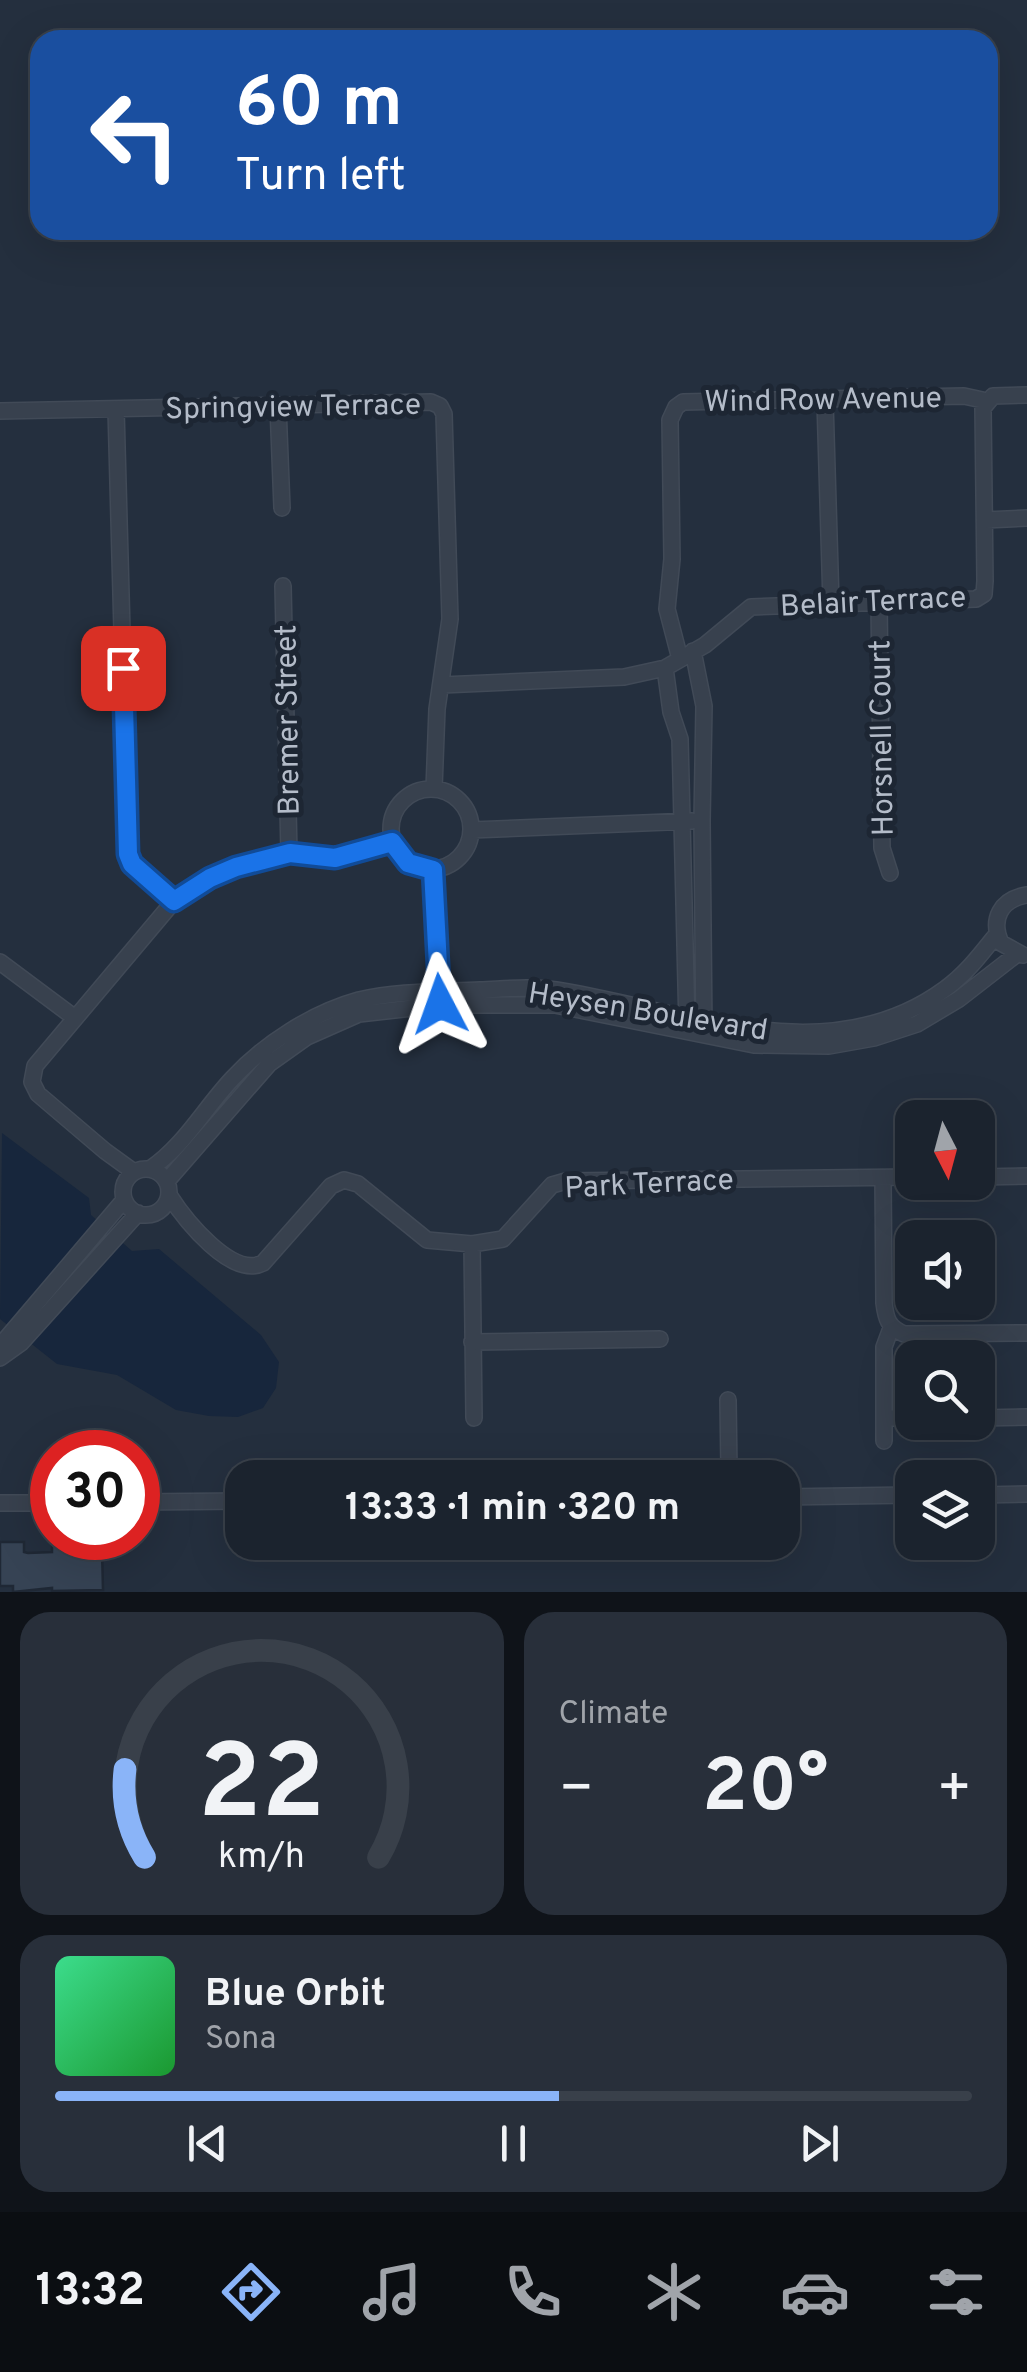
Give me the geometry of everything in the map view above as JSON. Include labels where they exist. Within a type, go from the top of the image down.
[{"type":"street","points":[[987,401],[994,396],[1027,395]]},
{"type":"street","name":"Wind Row Avenue","points":[[696,1025],[704,706],[668,608],[672,559],[670,420],[676,407],[683,402],[964,396],[987,401]]},
{"type":"street","points":[[824,401],[830,603]]},
{"type":"street","name":"Belair Terrace","points":[[665,668],[706,646],[751,607],[976,599],[984,594],[982,408],[987,401]]},
{"type":"street","name":"Springview Terrace","points":[[0,411],[431,402],[440,406],[444,414],[450,575],[449,631],[437,709],[434,789]]},
{"type":"street","points":[[278,406],[282,508]]},
{"type":"street","points":[[116,409],[128,854],[132,864],[174,901]]},
{"type":"street","points":[[986,520],[1027,518]]},
{"type":"street","name":"Bremer Street","points":[[283,586],[290,853]]},
{"type":"street","name":"Horsnell Court","points":[[879,602],[882,848],[890,874]]},
{"type":"street","points":[[442,685],[624,677],[665,668],[671,712],[680,739],[696,1025]]},
{"type":"street","points":[[434,789],[456,798],[470,818],[471,830],[469,842],[456,861],[433,870],[408,863],[392,842],[392,816],[409,795],[434,789]]},
{"type":"street","points":[[471,830],[702,821]]},
{"type":"street","points":[[392,842],[335,858],[290,853],[223,872],[179,894],[35,1066],[32,1082],[38,1094],[105,1151],[136,1174],[168,1188],[185,1220],[237,1264],[251,1268],[264,1263],[331,1186],[344,1180],[358,1184],[432,1242],[472,1244],[474,1418]]},
{"type":"street","points":[[433,870],[440,998]]},
{"type":"street","name":"Heysen Boulevard","points":[[136,1174],[168,1157],[245,1066],[288,1033],[356,1001],[440,998],[555,1004],[774,1033],[832,1032],[864,1026],[914,1008],[948,987],[976,962],[997,934],[996,924],[1004,905],[1027,896]]},
{"type":"street","points":[[997,934],[1001,943],[1022,955]]},
{"type":"street","name":"Heysen Boulevard","points":[[696,1025],[784,1048],[830,1046],[874,1038],[937,1014],[1022,955]]},
{"type":"street","points":[[0,962],[75,1018]]},
{"type":"street","name":"Heysen Boulevard","points":[[158,1212],[168,1188],[269,1064],[308,1037],[359,1014],[440,998]]},
{"type":"street","points":[[114,1227],[136,1174]]},
{"type":"street","points":[[995,1177],[1027,1176]]},
{"type":"street","points":[[882,1178],[884,1303],[892,1328],[904,1334],[1027,1333]]},
{"type":"street","name":"Park Terrace","points":[[472,1244],[503,1239],[552,1185],[566,1180],[895,1178]]},
{"type":"street","points":[[124,1200],[138,1213]]},
{"type":"street","points":[[0,1358],[114,1227],[138,1213],[158,1212],[185,1220]]},
{"type":"street","points":[[884,1442],[884,1347],[892,1328]]},
{"type":"street","points":[[472,1342],[660,1339]]},
{"type":"street","points":[[728,1400],[729,1460]]},
{"type":"street","points":[[884,1418],[895,1418]]},
{"type":"street","points":[[995,1418],[1027,1418]]},
{"type":"street","points":[[995,1494],[1027,1494]]},
{"type":"street","points":[[800,1497],[895,1496]]},
{"type":"street","points":[[160,1502],[225,1502]]},
{"type":"street","points":[[0,1503],[30,1503]]},
{"type":"water","points":[[2,1133],[89,1198],[91,1215],[132,1251],[159,1249],[261,1335],[279,1362],[276,1388],[263,1408],[238,1417],[176,1410],[117,1375],[57,1364],[0,1319]]},
{"type":"building","points":[[0,1542],[24,1542],[24,1552],[30,1553],[30,1560],[102,1560],[103,1590],[52,1588],[13,1592],[13,1586],[0,1586]]},
{"type":"route","points":[[123,668],[128,854],[132,864],[174,901],[179,894],[236,867],[290,853],[335,858],[392,842],[408,863],[433,870],[440,1004]]}]
